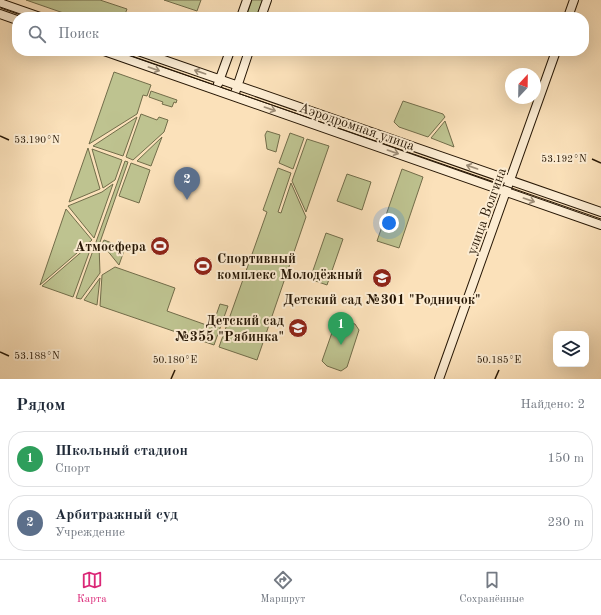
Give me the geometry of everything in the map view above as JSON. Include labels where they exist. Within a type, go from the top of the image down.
[{"type":"main road","points":[[243,12],[247,0]]},
{"type":"main road","points":[[263,12],[267,0]]},
{"type":"main road","points":[[570,12],[574,0]]},
{"type":"main road","points":[[0,3],[26,12]]},
{"type":"main road","points":[[0,14],[12,18]]},
{"type":"main road","name":"Аэродромная улица","points":[[118,56],[601,225]]},
{"type":"main road","name":"Аэродромная улица","points":[[153,56],[601,212]]},
{"type":"main road","points":[[216,90],[228,56]]},
{"type":"main road","points":[[234,96],[247,56]]},
{"type":"main road","name":"улица Волгина","points":[[440,379],[554,56]]},
{"type":"green space","points":[[26,0],[100,0],[127,9],[126,12],[61,12]]},
{"type":"green space","points":[[164,0],[201,0],[197,11]]},
{"type":"green space","points":[[252,0],[264,0],[260,12],[248,12]]},
{"type":"green space","points":[[114,72],[151,85],[147,96],[143,95],[137,114],[89,144]]},
{"type":"green space","points":[[151,91],[177,100],[176,103],[174,102],[172,107],[162,104],[163,102],[149,97]]},
{"type":"green space","points":[[403,101],[443,114],[445,117],[428,137],[399,127],[394,122]]},
{"type":"green space","points":[[141,114],[157,120],[159,117],[168,120],[164,132],[133,160],[126,157]]},
{"type":"green space","points":[[137,117],[123,156],[93,146]]},
{"type":"green space","points":[[445,121],[454,147],[431,138]]},
{"type":"green space","points":[[267,131],[280,135],[276,152],[267,149],[265,135]]},
{"type":"green space","points":[[290,133],[304,138],[293,169],[279,163]]},
{"type":"green space","points":[[162,137],[151,166],[137,161]]},
{"type":"green space","points":[[307,139],[329,146],[306,212],[292,181]]},
{"type":"green space","points":[[88,148],[100,189],[69,202]]},
{"type":"green space","points":[[92,149],[122,160],[115,180],[103,188]]},
{"type":"green space","points":[[125,161],[128,162],[99,245],[100,273],[81,299],[76,298]]},
{"type":"green space","points":[[131,163],[150,170],[139,203],[119,196]]},
{"type":"green space","points":[[278,168],[291,173],[278,212],[281,213],[291,183],[306,217],[257,360],[219,347],[267,212],[263,210]]},
{"type":"green space","points":[[402,169],[423,177],[399,248],[377,241]]},
{"type":"green space","points":[[347,174],[371,182],[362,210],[337,201]]},
{"type":"green space","points":[[113,184],[94,238],[68,206],[102,192]]},
{"type":"green space","points":[[66,209],[92,240],[40,285]]},
{"type":"green space","points":[[326,233],[343,239],[327,285],[310,279]]},
{"type":"green space","points":[[104,240],[125,248],[119,265],[102,244]]},
{"type":"green space","points":[[93,242],[73,297],[42,286]]},
{"type":"green space","points":[[115,267],[175,288],[167,311],[212,327],[220,304],[228,306],[214,345],[100,306],[102,275]]},
{"type":"green space","points":[[100,278],[97,305],[84,300]]},
{"type":"green space","points":[[340,320],[355,324],[359,330],[347,367],[341,371],[327,366],[322,361],[335,324]]},
{"type":"tram line","points":[[0,7],[14,12]]},
{"type":"tram line","points":[[130,56],[601,219]]},
{"type":"place","name":"Арбитражный суд","points":[[187,200]]},
{"type":"place","name":"Атмосфера","points":[[160,246]]},
{"type":"place","name":"Спортивный комплекс Молодёжный","points":[[203,266]]},
{"type":"place","name":"Детский сад №301 \"Родничок\"","points":[[382,278]]},
{"type":"place","name":"Детский сад №355 \"Рябинка\"","points":[[298,328]]},
{"type":"place","name":"Школьный стадион","points":[[341,345]]}]
